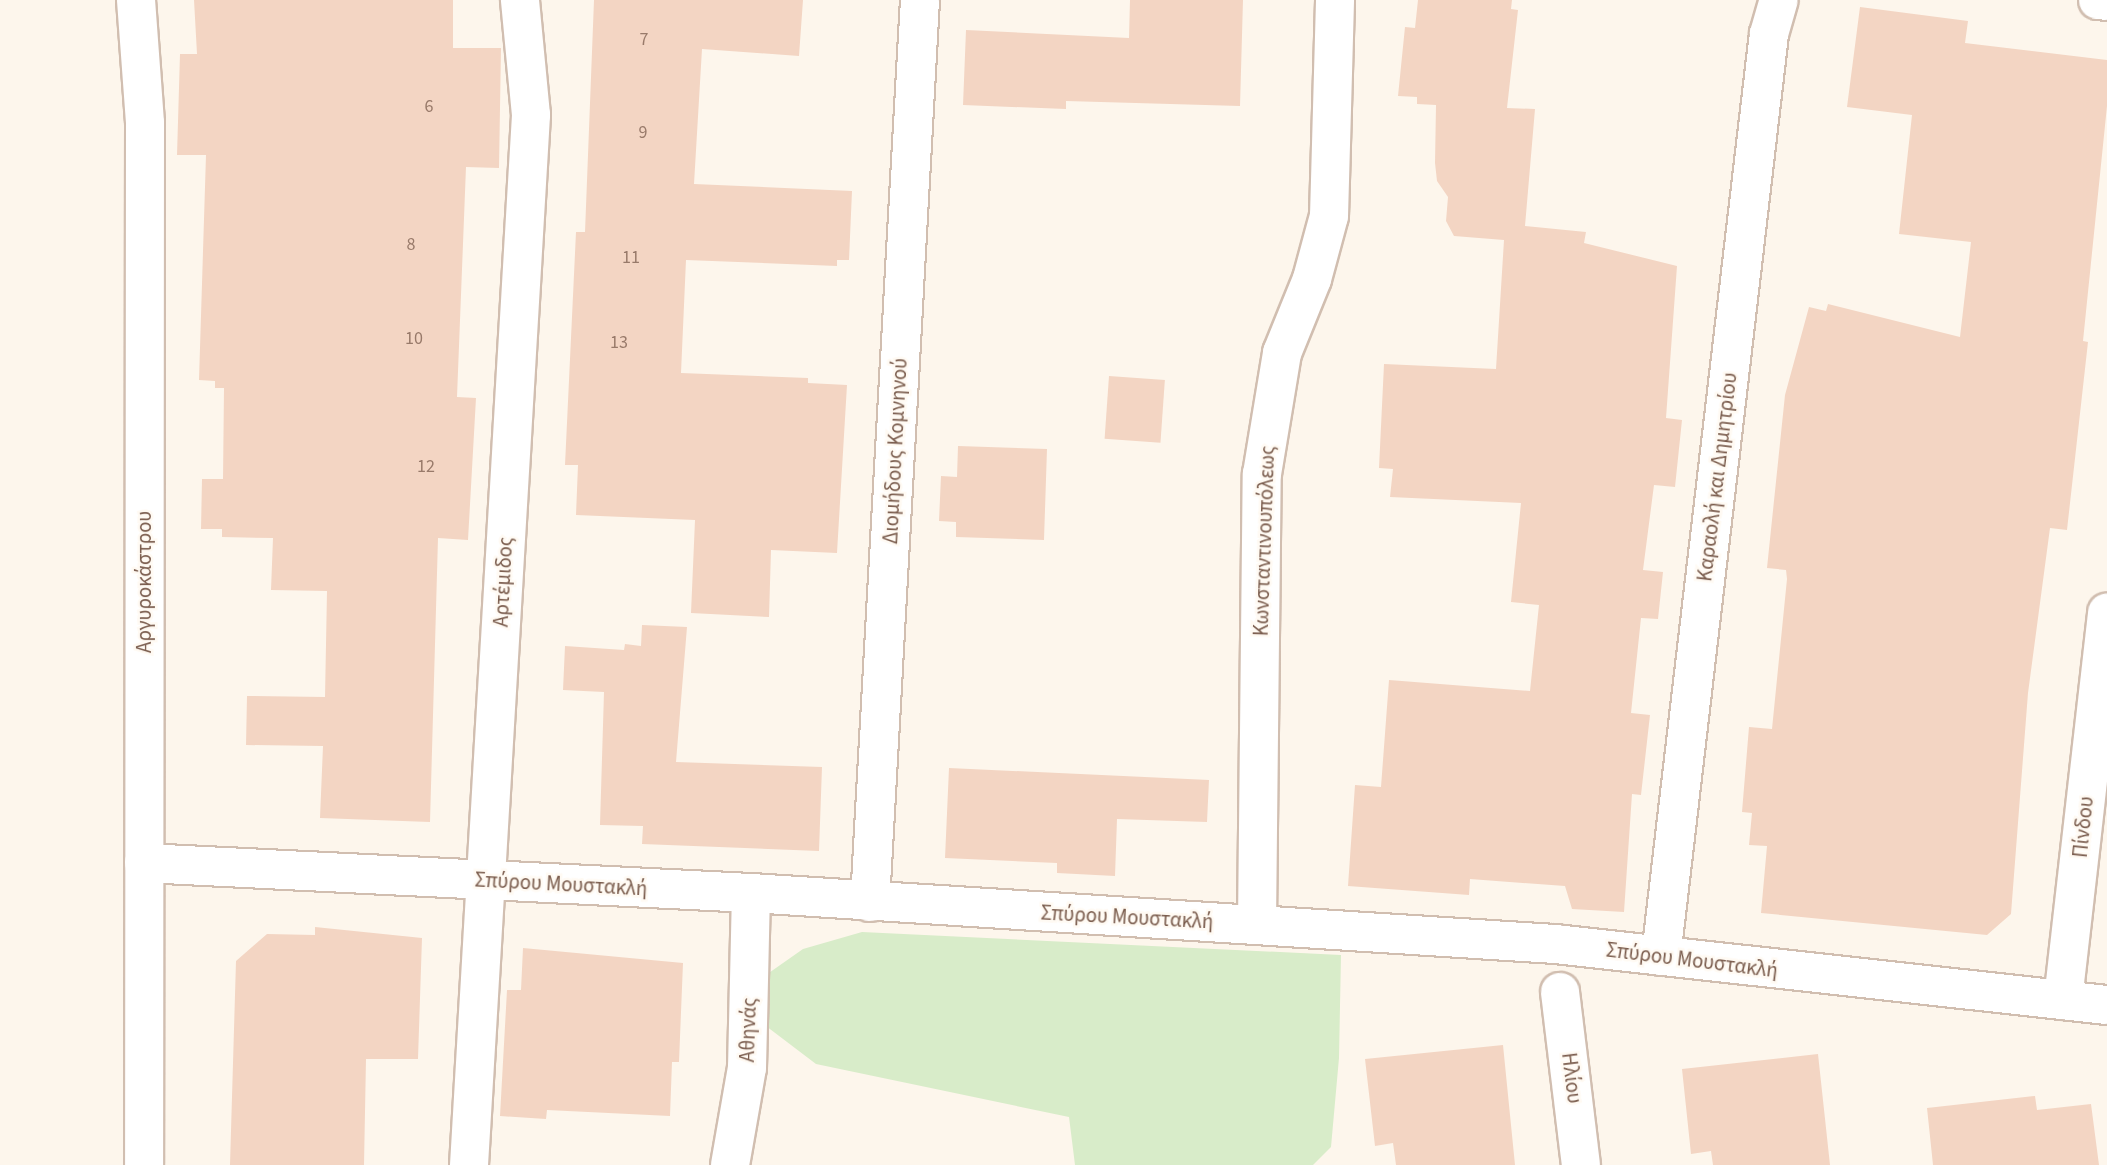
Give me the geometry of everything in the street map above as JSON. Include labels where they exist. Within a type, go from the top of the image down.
[{"type":"street","name":"Αργυροκάστρου","points":[[136,0],[145,123],[144,1165]]},
{"type":"street","name":"Αρτέμιδος","points":[[469,1165],[531,115],[520,0]]},
{"type":"street","name":"Διομήδους Κομνηνού","points":[[870,902],[920,0]]},
{"type":"street","name":"Κωνσταντινουπόλεως","points":[[1257,924],[1262,474],[1282,353],[1312,279],[1329,216],[1335,0]]},
{"type":"street","name":"Καραολή και Δημητρίου","points":[[1661,956],[1769,34],[1779,0]]},
{"type":"street","points":[[2098,0],[2107,1]]},
{"type":"street","name":"Πίνδου","points":[[2063,1000],[2107,612]]},
{"type":"street","name":"Σπύρου Μουστακλή","points":[[144,863],[751,893],[1555,944],[2107,1005]]},
{"type":"street","name":"Αθηνάς","points":[[730,1165],[747,1068],[751,893]]},
{"type":"street","name":"Ηλίου","points":[[1560,992],[1581,1165]]},
{"type":"green space","points":[[862,932],[1341,955],[1339,1058],[1331,1147],[1313,1165],[1075,1165],[1069,1117],[816,1064],[754,1017],[756,982],[803,949]]},
{"type":"building","points":[[194,0],[453,0],[453,48],[501,48],[499,168],[466,167],[457,397],[476,398],[468,540],[438,538],[430,822],[320,818],[323,746],[246,745],[247,696],[325,697],[327,591],[271,590],[273,538],[222,537],[222,529],[201,529],[202,479],[223,479],[224,388],[215,388],[215,381],[199,380],[206,155],[177,155],[180,54],[197,54]]},
{"type":"building","points":[[594,0],[803,0],[799,56],[702,49],[694,184],[852,191],[849,260],[837,260],[837,266],[686,260],[681,373],[808,378],[808,383],[847,385],[837,553],[771,550],[769,617],[691,613],[695,520],[576,515],[578,465],[565,465],[576,232],[585,232]]},
{"type":"building","points":[[1130,0],[1243,0],[1240,106],[1066,101],[1066,109],[963,105],[966,30],[1129,38]]},
{"type":"building","points":[[1418,0],[1512,0],[1511,9],[1518,10],[1507,108],[1535,109],[1525,226],[1586,232],[1584,243],[1677,266],[1666,418],[1682,420],[1675,487],[1654,485],[1643,570],[1663,572],[1658,619],[1641,618],[1631,713],[1650,715],[1641,795],[1632,794],[1624,912],[1572,909],[1565,886],[1470,879],[1469,895],[1348,886],[1355,785],[1381,787],[1389,680],[1530,691],[1539,605],[1511,602],[1521,503],[1390,497],[1393,469],[1379,468],[1384,364],[1496,369],[1504,240],[1454,236],[1446,221],[1448,197],[1437,181],[1436,105],[1417,104],[1417,97],[1398,96],[1405,27],[1415,28]]},
{"type":"building","points":[[1860,7],[1968,21],[1965,43],[2107,60],[2107,106],[2083,341],[2088,342],[2067,530],[2050,528],[2028,693],[2011,914],[1987,935],[1761,913],[1767,846],[1749,845],[1752,813],[1742,812],[1749,727],[1772,729],[1787,579],[1786,570],[1767,568],[1785,395],[1809,307],[1826,311],[1828,304],[1960,337],[1971,242],[1899,234],[1912,115],[1847,107]]},
{"type":"building","points":[[1109,376],[1165,380],[1160,443],[1105,439]]},
{"type":"building","points":[[958,446],[1047,449],[1044,540],[956,537],[956,522],[939,521],[941,476],[957,477]]},
{"type":"building","points":[[642,625],[687,627],[676,762],[822,767],[819,851],[642,844],[643,826],[600,825],[604,692],[563,690],[565,646],[624,650],[625,644],[641,646]]},
{"type":"building","points":[[949,768],[1209,780],[1207,822],[1117,819],[1115,876],[1057,873],[1057,863],[945,858]]},
{"type":"building","points":[[315,927],[422,938],[418,1059],[366,1059],[364,1165],[230,1165],[236,961],[267,934],[315,935]]},
{"type":"building","points":[[523,948],[683,963],[679,1062],[672,1062],[670,1116],[547,1110],[546,1119],[500,1116],[507,990],[521,990]]},
{"type":"building","points":[[1503,1045],[1515,1165],[1396,1165],[1393,1143],[1375,1146],[1365,1059]]},
{"type":"building","points":[[1818,1054],[1830,1165],[1713,1165],[1711,1151],[1691,1154],[1682,1069]]},
{"type":"building","points":[[2035,1096],[2037,1110],[2091,1104],[2099,1165],[1933,1165],[1927,1108]]}]
